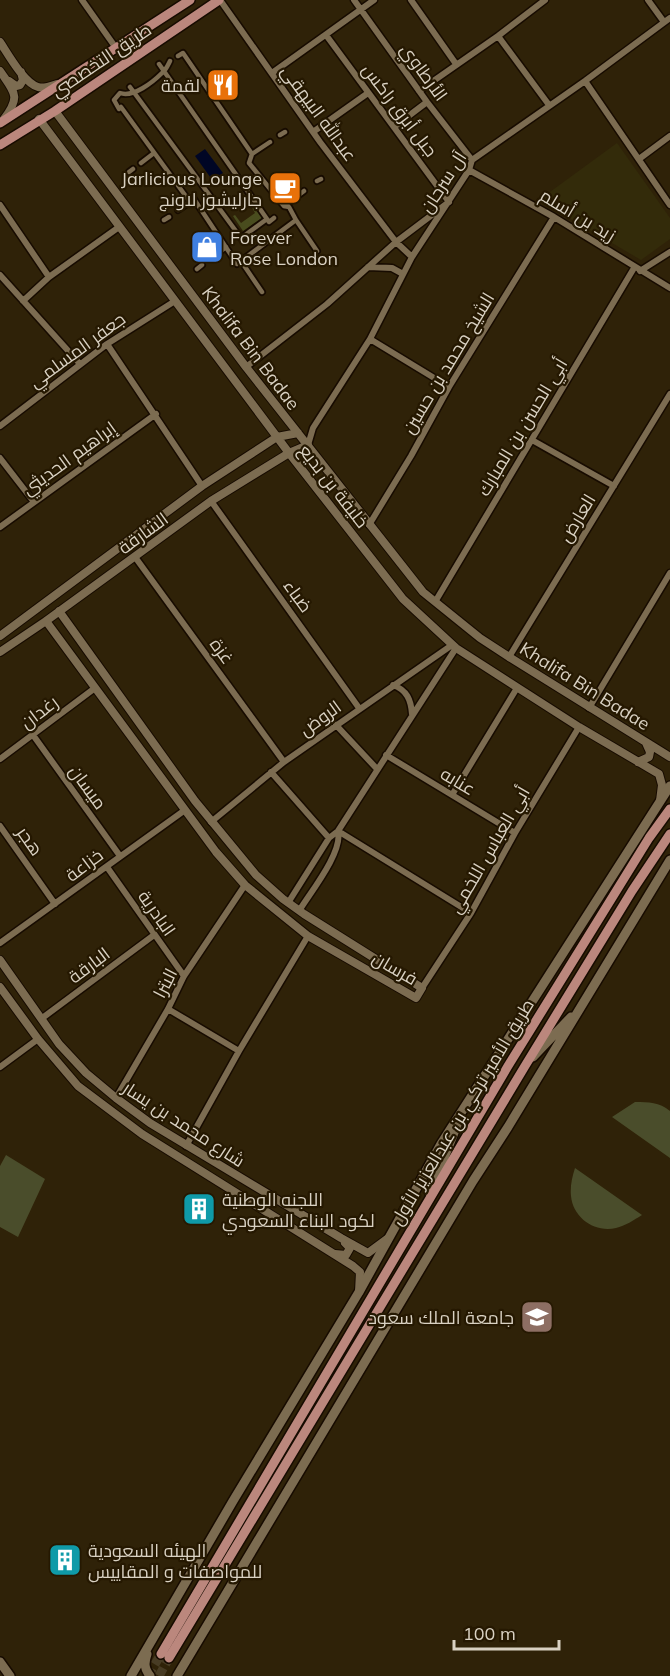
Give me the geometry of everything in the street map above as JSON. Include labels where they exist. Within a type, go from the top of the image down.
[{"type":"main road","name":"طريق التخصصي","points":[[1,122],[190,0]]},
{"type":"main road","name":"طريق التخصصي","points":[[0,145],[55,111],[219,0]]},
{"type":"main road","points":[[125,42],[134,57]]},
{"type":"main road","points":[[131,1676],[359,1292],[441,1144],[670,786]]},
{"type":"main road","name":"طريق الأمير تركي بن عبدالعزيز الأول","points":[[670,809],[649,838],[428,1199],[165,1656],[632,891],[670,834]]},
{"type":"main road","points":[[177,1676],[473,1181],[670,860]]},
{"type":"main road","points":[[525,1066],[562,1024],[578,1011]]},
{"type":"main road","points":[[428,1199],[438,1170],[452,1142],[462,1111]]},
{"type":"main road","points":[[150,1676],[144,1663],[151,1640]]},
{"type":"main road","points":[[0,1663],[8,1676]]},
{"type":"main road","points":[[169,1676],[183,1666]]},
{"type":"street","points":[[82,0],[116,48]]},
{"type":"street","points":[[168,15],[180,0]]},
{"type":"street","name":"عبدالله البيهقي","points":[[219,0],[313,132],[396,242],[412,257]]},
{"type":"street","name":"الأرطاوي","points":[[354,0],[472,160]]},
{"type":"street","points":[[272,73],[374,0]]},
{"type":"street","points":[[411,0],[456,64]]},
{"type":"street","points":[[419,91],[545,0]]},
{"type":"street","points":[[648,0],[667,20]]},
{"type":"street","name":"آل سرحان","points":[[308,445],[313,428],[370,339],[412,257],[469,170],[472,160],[667,20]]},
{"type":"street","name":"جبل أبرق راكس","points":[[326,35],[449,202]]},
{"type":"street","points":[[498,36],[549,105]]},
{"type":"street","points":[[0,42],[23,80],[20,85],[16,86],[10,83],[1,72]]},
{"type":"street","points":[[178,56],[183,53],[252,154]]},
{"type":"street","points":[[170,61],[164,72],[134,92],[124,95],[120,93],[114,100],[119,109],[121,107],[134,123],[190,202]]},
{"type":"street","points":[[14,63],[30,82],[41,88],[69,79]]},
{"type":"street","points":[[159,64],[237,172],[269,222],[274,218]]},
{"type":"street","points":[[1,72],[15,98],[15,104],[1,122]]},
{"type":"street","points":[[585,81],[670,205]]},
{"type":"street","points":[[130,87],[147,114],[240,241],[267,219]]},
{"type":"street","points":[[313,132],[368,93]]},
{"type":"street","points":[[394,127],[427,102]]},
{"type":"street","points":[[214,115],[221,110]]},
{"type":"street","name":"Khalifa Bin Badae","points":[[55,111],[246,367],[423,592],[480,638],[670,757]]},
{"type":"street","name":"خليفة بن بديع","points":[[39,119],[289,453],[403,599],[454,647],[579,727],[659,774],[662,786],[660,801]]},
{"type":"street","points":[[61,148],[60,144],[64,136],[74,136]]},
{"type":"street","points":[[639,159],[670,136]]},
{"type":"street","points":[[270,142],[252,154],[249,163],[296,220],[317,251]]},
{"type":"street","points":[[141,163],[157,155]]},
{"type":"street","name":"زيد بن أسلم","points":[[469,170],[554,217],[670,288]]},
{"type":"street","points":[[285,208],[304,190]]},
{"type":"street","points":[[178,210],[194,200],[237,264],[296,220]]},
{"type":"street","points":[[246,367],[327,304],[396,242],[449,202]]},
{"type":"street","points":[[0,206],[49,277]]},
{"type":"street","name":"الشيخ محمد بن حسين","points":[[369,525],[449,387],[554,217]]},
{"type":"street","points":[[23,301],[49,277],[119,227]]},
{"type":"street","points":[[212,258],[228,250]]},
{"type":"street","points":[[637,269],[670,252]]},
{"type":"street","points":[[241,261],[262,292]]},
{"type":"street","points":[[368,267],[392,268],[403,274]]},
{"type":"street","name":"أبي الحسن بن المبارك","points":[[435,602],[637,269]]},
{"type":"street","points":[[0,275],[80,364]]},
{"type":"street","name":"جعفر المسلمي","points":[[0,426],[107,344],[175,300]]},
{"type":"street","points":[[370,339],[449,387]]},
{"type":"street","points":[[107,344],[156,414],[202,486]]},
{"type":"street","name":"العارض","points":[[509,657],[670,394]]},
{"type":"street","name":"إبراهيم الحديثي","points":[[0,527],[156,414]]},
{"type":"street","points":[[298,433],[313,428]]},
{"type":"street","name":"الشارقة","points":[[0,636],[202,486],[277,437],[298,433]]},
{"type":"street","points":[[532,441],[614,486]]},
{"type":"street","name":"الشارقة","points":[[0,652],[211,501],[289,453],[308,445]]},
{"type":"street","points":[[0,458],[34,502]]},
{"type":"street","name":"ضباء","points":[[211,501],[359,708]]},
{"type":"street","name":"غزة","points":[[135,557],[284,762]]},
{"type":"street","points":[[589,708],[670,573]]},
{"type":"street","name":"فرسان","points":[[46,621],[216,852],[245,885],[308,936],[416,998],[422,988],[294,907],[256,875],[211,822],[59,611]]},
{"type":"street","points":[[294,907],[329,838],[338,831],[454,647]]},
{"type":"street","name":"الروض","points":[[211,822],[284,762],[393,685],[454,647]]},
{"type":"street","points":[[393,685],[402,688],[411,702],[412,715]]},
{"type":"street","name":"رغدان","points":[[0,759],[95,688]]},
{"type":"street","points":[[452,795],[517,688]]},
{"type":"street","points":[[336,725],[377,769]]},
{"type":"street","name":"أبي العباس اللخمي","points":[[422,988],[471,913],[515,832],[579,727]]},
{"type":"street","name":"ميسان","points":[[33,735],[120,856]]},
{"type":"street","points":[[638,762],[649,757],[650,752],[645,741]]},
{"type":"street","name":"عنابه","points":[[386,755],[515,832]]},
{"type":"street","points":[[271,772],[329,838]]},
{"type":"street","name":"خزاعة","points":[[0,943],[185,810]]},
{"type":"street","name":"هجر","points":[[0,826],[55,904]]},
{"type":"street","points":[[284,915],[294,907],[337,850],[340,837],[338,831]]},
{"type":"street","points":[[338,831],[471,913]]},
{"type":"street","name":"البادرية","points":[[107,867],[184,976]]},
{"type":"street","name":"البترا","points":[[116,1098],[168,1009],[184,976],[245,885]]},
{"type":"street","name":"البارقة","points":[[41,1019],[154,935]]},
{"type":"street","points":[[186,1146],[239,1051],[308,936]]},
{"type":"street","name":"شارع محمد بن يسار","points":[[0,960],[59,1044],[86,1073],[150,1124],[368,1253],[375,1250],[390,1236]]},
{"type":"street","name":"شارع محمد بن يسار","points":[[0,987],[38,1039],[78,1086],[142,1134],[360,1272],[359,1292]]},
{"type":"street","points":[[168,1009],[239,1051]]},
{"type":"street","points":[[0,1067],[38,1039]]},
{"type":"street","points":[[333,1254],[346,1255],[350,1248],[340,1238]]},
{"type":"green space","points":[[253,204],[262,218],[243,231],[233,216],[235,215],[241,223],[255,213],[251,206]]},
{"type":"green space","points":[[635,1102],[654,1103],[670,1111],[670,1158],[612,1117]]},
{"type":"green space","points":[[6,1155],[45,1179],[18,1237],[0,1227],[0,1166]]},
{"type":"green space","points":[[575,1168],[642,1215],[626,1224],[608,1229],[586,1222],[576,1211],[571,1196]]},
{"type":"sand","points":[[617,143],[670,218],[670,239],[641,260],[539,200]]},
{"type":"water","points":[[205,149],[223,173],[213,181],[195,156]]},
{"type":"tunnel","points":[[148,1676],[161,1654]]},
{"type":"tunnel","points":[[159,1676],[169,1658]]},
{"type":"place","name":"لقمة","points":[[223,85]]},
{"type":"place","name":"Jarlicious Lounge جارليشوز لاونج","points":[[285,188]]},
{"type":"place","name":"Forever Rose London","points":[[207,247]]},
{"type":"place","name":"اللجنه الوطنية لكود البناء السعودي","points":[[199,1209]]},
{"type":"place","name":"جامعة الملك سعود","points":[[537,1317]]},
{"type":"place","name":"الهيئه السعودية للمواصفات و المقاييس","points":[[65,1560]]}]
